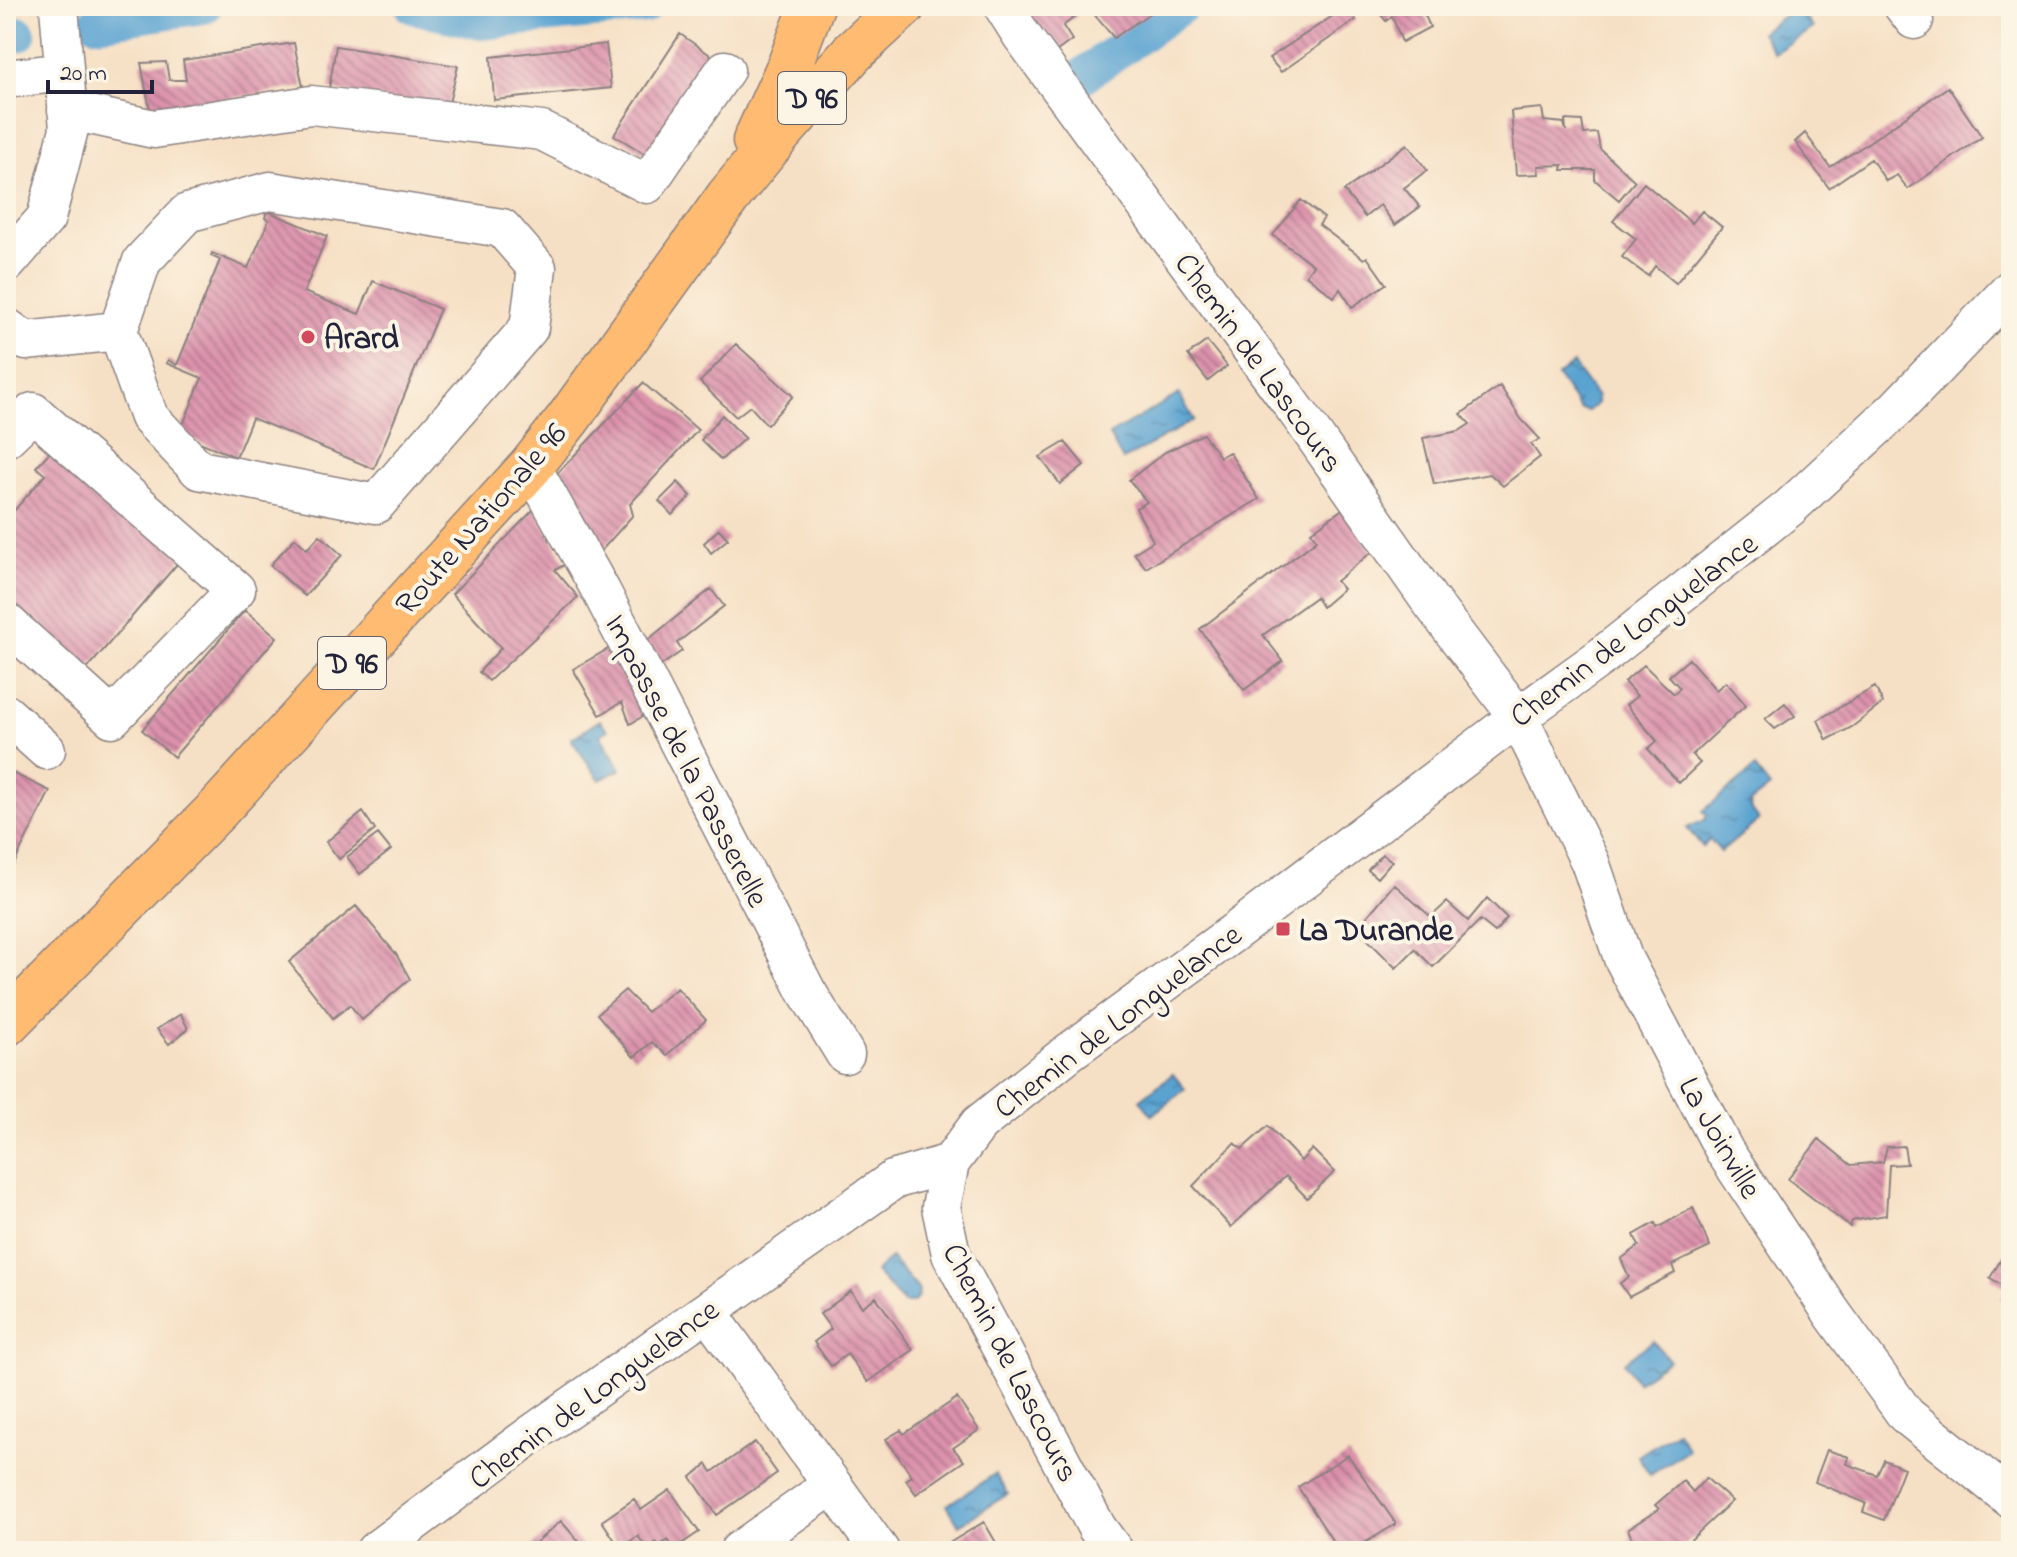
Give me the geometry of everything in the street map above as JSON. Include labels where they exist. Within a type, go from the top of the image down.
[{"type":"main road","name":"D 96","points":[[728,197],[775,98],[812,6]]},
{"type":"main road","name":"D 96","points":[[728,197],[853,52],[903,6]]},
{"type":"main road","name":"Route Nationale 96","points":[[6,1024],[219,808],[531,466],[728,197]]},
{"type":"street","points":[[6,264],[46,218],[69,129],[59,6]]},
{"type":"street","name":"Chemin de Lascours","points":[[1003,6],[1428,598],[1518,717]]},
{"type":"street","points":[[67,110],[154,129],[311,105],[542,131],[647,184],[725,70]]},
{"type":"street","points":[[6,79],[64,72]]},
{"type":"street","points":[[270,191],[502,228],[537,268],[529,328],[376,504],[199,470],[149,417],[118,331],[142,261],[187,213],[270,191]]},
{"type":"street","name":"Chemin de Longuelance","points":[[375,1551],[532,1434],[893,1180],[950,1163],[979,1124],[1068,1053],[1601,657],[1789,508],[1897,408],[2011,289]]},
{"type":"street","points":[[6,327],[26,341],[118,331]]},
{"type":"street","points":[[6,438],[33,412],[236,590],[112,718],[6,622]]},
{"type":"street","name":"Impasse de la Passerelle","points":[[531,466],[601,591],[807,992],[845,1054]]},
{"type":"street","points":[[6,714],[46,750]]},
{"type":"street","name":"La Joinville","points":[[1518,717],[1590,862],[1623,958],[1725,1152],[1832,1313],[1906,1415],[2011,1499]]},
{"type":"street","name":"Chemin de Lascours","points":[[950,1163],[941,1207],[951,1254],[1097,1528],[1114,1551]]},
{"type":"street","points":[[707,1311],[880,1551]]},
{"type":"street","points":[[739,1551],[832,1485]]},
{"type":"water","points":[[1798,6],[1813,28],[1774,53],[1761,32]]},
{"type":"water","points":[[1573,364],[1597,397],[1597,404],[1588,411],[1580,409],[1557,376]]},
{"type":"water","points":[[1179,394],[1194,420],[1123,460],[1109,435]]},
{"type":"water","points":[[600,720],[608,730],[600,735],[621,769],[600,780],[571,739]]},
{"type":"water","points":[[1755,768],[1770,787],[1751,802],[1751,809],[1759,820],[1721,852],[1710,839],[1703,847],[1687,828],[1705,820],[1707,815],[1703,811]]},
{"type":"water","points":[[1173,1074],[1185,1089],[1152,1115],[1140,1100]]},
{"type":"water","points":[[891,1258],[919,1290],[913,1303],[904,1303],[875,1272]]},
{"type":"water","points":[[1653,1341],[1669,1360],[1637,1382],[1624,1362]]},
{"type":"water","points":[[1677,1431],[1688,1450],[1650,1475],[1638,1456]]},
{"type":"water","points":[[995,1474],[1008,1494],[959,1525],[947,1505]]},
{"type":"building","points":[[1027,6],[1160,6],[1114,38],[1088,7],[1063,26],[1072,40],[1053,54],[1022,10]]},
{"type":"building","points":[[1348,6],[1356,20],[1281,72],[1269,58]]},
{"type":"building","points":[[1374,6],[1421,6],[1430,27],[1402,42],[1392,16],[1386,21]]},
{"type":"building","points":[[680,34],[716,59],[650,157],[614,135]]},
{"type":"building","points":[[294,43],[303,87],[150,110],[141,63],[166,62],[169,80],[186,80],[183,60]]},
{"type":"building","points":[[606,44],[611,88],[494,100],[491,57]]},
{"type":"building","points":[[336,46],[458,66],[447,111],[329,89]]},
{"type":"building","points":[[1948,87],[1982,137],[1908,189],[1897,175],[1886,181],[1871,159],[1829,188],[1795,142],[1805,133],[1830,167]]},
{"type":"building","points":[[1542,108],[1544,121],[1564,123],[1566,131],[1565,120],[1582,121],[1584,134],[1597,133],[1600,149],[1635,181],[1619,200],[1595,180],[1595,170],[1562,170],[1563,165],[1538,166],[1539,174],[1516,175],[1511,111]]},
{"type":"building","points":[[1407,144],[1427,170],[1404,188],[1420,207],[1395,225],[1380,205],[1365,217],[1344,191]]},
{"type":"building","points":[[1644,183],[1692,223],[1702,211],[1722,227],[1676,283],[1655,266],[1648,276],[1622,257],[1636,239],[1613,221]]},
{"type":"building","points":[[1301,200],[1324,218],[1319,225],[1364,259],[1367,257],[1386,284],[1352,307],[1340,289],[1334,297],[1306,275],[1313,265],[1273,235]]},
{"type":"building","name":"Arard","points":[[267,211],[327,236],[304,292],[359,314],[373,281],[440,309],[374,469],[252,418],[236,457],[175,432],[182,427],[202,378],[166,363],[168,360],[177,365],[220,260],[211,256],[212,253],[248,268],[269,220],[265,218]]},
{"type":"building","points":[[1207,341],[1227,366],[1208,381],[1188,355]]},
{"type":"building","points":[[736,344],[793,396],[767,425],[750,406],[736,417],[700,382]]},
{"type":"building","points":[[643,383],[698,430],[630,504],[633,515],[593,560],[552,479]]},
{"type":"building","points":[[1500,386],[1521,419],[1540,439],[1531,444],[1540,457],[1503,486],[1490,474],[1434,484],[1423,438],[1459,431],[1470,424],[1461,414]]},
{"type":"building","points":[[722,415],[745,438],[721,460],[701,440]]},
{"type":"building","points":[[1203,434],[1220,457],[1229,452],[1259,499],[1146,568],[1134,553],[1153,541],[1136,508],[1147,502],[1129,480],[1165,452]]},
{"type":"building","points":[[1065,442],[1084,465],[1060,484],[1040,457]]},
{"type":"building","points":[[55,446],[183,557],[82,675],[6,610],[6,520],[45,475],[36,467]]},
{"type":"building","points":[[678,482],[691,496],[672,515],[659,501]]},
{"type":"building","points":[[535,508],[566,564],[555,570],[578,597],[489,681],[479,672],[501,648],[452,594]]},
{"type":"building","points":[[1344,508],[1373,551],[1336,581],[1343,589],[1322,607],[1316,597],[1263,635],[1283,661],[1244,690],[1200,629],[1317,540],[1311,532]]},
{"type":"building","points":[[719,529],[728,539],[711,553],[704,543]]},
{"type":"building","points":[[320,535],[342,555],[305,596],[270,565],[295,538],[307,549]]},
{"type":"building","points":[[711,589],[724,606],[677,643],[682,651],[653,671],[639,647]]},
{"type":"building","points":[[245,610],[277,637],[174,757],[142,730]]},
{"type":"building","points":[[610,648],[645,715],[630,724],[622,702],[600,715],[573,669]]},
{"type":"building","points":[[1689,659],[1716,690],[1726,682],[1746,705],[1692,755],[1700,763],[1679,783],[1648,749],[1657,741],[1626,705],[1637,696],[1624,682],[1644,665],[1674,694],[1680,688],[1669,676]]},
{"type":"building","points":[[1875,687],[1883,703],[1852,727],[1827,740],[1818,720]]},
{"type":"building","points":[[1785,703],[1795,716],[1775,729],[1765,719]]},
{"type":"building","points":[[6,770],[50,791],[6,880]]},
{"type":"building","points":[[363,812],[375,830],[339,859],[326,842]]},
{"type":"building","points":[[378,834],[391,850],[360,874],[347,857]]},
{"type":"building","points":[[1382,854],[1392,861],[1377,878],[1368,870]]},
{"type":"building","points":[[1394,884],[1431,917],[1447,902],[1468,921],[1487,898],[1507,918],[1495,932],[1480,920],[1433,967],[1415,949],[1396,968],[1357,929]]},
{"type":"building","points":[[356,906],[396,954],[410,979],[362,1020],[350,1005],[333,1018],[289,962]]},
{"type":"building","points":[[677,988],[706,1020],[667,1055],[652,1042],[634,1057],[597,1014],[625,990],[647,1012]]},
{"type":"building","points":[[181,1014],[188,1029],[169,1044],[157,1029]]},
{"type":"building","points":[[1268,1126],[1301,1161],[1312,1149],[1335,1172],[1307,1198],[1286,1176],[1231,1227],[1193,1186],[1234,1143],[1242,1149]]},
{"type":"building","points":[[1819,1139],[1851,1165],[1883,1162],[1887,1147],[1904,1146],[1907,1164],[1889,1165],[1886,1215],[1852,1221],[1850,1227],[1788,1179]]},
{"type":"building","points":[[1693,1208],[1710,1247],[1672,1265],[1675,1273],[1629,1297],[1620,1283],[1629,1277],[1621,1259],[1639,1246],[1634,1235],[1655,1223],[1657,1228]]},
{"type":"building","points":[[2011,1243],[2011,1303],[2001,1298],[2009,1289],[1990,1278]]},
{"type":"building","points":[[851,1291],[862,1307],[876,1297],[913,1350],[868,1382],[847,1354],[831,1366],[814,1342],[831,1329],[820,1314]]},
{"type":"building","points":[[957,1398],[979,1430],[953,1448],[964,1461],[916,1494],[906,1480],[912,1476],[886,1439],[901,1430],[904,1434]]},
{"type":"building","points":[[755,1442],[777,1473],[717,1515],[691,1477],[707,1464],[712,1472]]},
{"type":"building","points":[[1827,1450],[1849,1457],[1847,1464],[1877,1475],[1884,1460],[1904,1468],[1884,1520],[1863,1512],[1866,1503],[1815,1482]]},
{"type":"building","points":[[1348,1455],[1396,1524],[1351,1551],[1339,1551],[1298,1487]]},
{"type":"building","points":[[1706,1478],[1732,1501],[1682,1548],[1673,1551],[1621,1551],[1619,1547],[1632,1539],[1628,1529],[1659,1509],[1655,1505],[1683,1481],[1693,1492]]},
{"type":"building","points":[[670,1490],[699,1532],[674,1549],[668,1540],[659,1546],[656,1542],[647,1549],[638,1536],[620,1548],[602,1521],[634,1499],[641,1510]]},
{"type":"building","points":[[561,1521],[587,1551],[526,1551]]},
{"type":"building","points":[[984,1522],[1001,1551],[950,1551],[946,1545]]},
{"type":"waterway","points":[[97,22],[204,6]]},
{"type":"waterway","points":[[413,6],[481,22],[644,6]]},
{"type":"waterway","points":[[1081,77],[1181,6]]},
{"type":"waterway","points":[[6,36],[18,34]]},
{"type":"place","name":"Arard","points":[[308,337]]},
{"type":"place","name":"La Durande","points":[[1283,929]]}]
